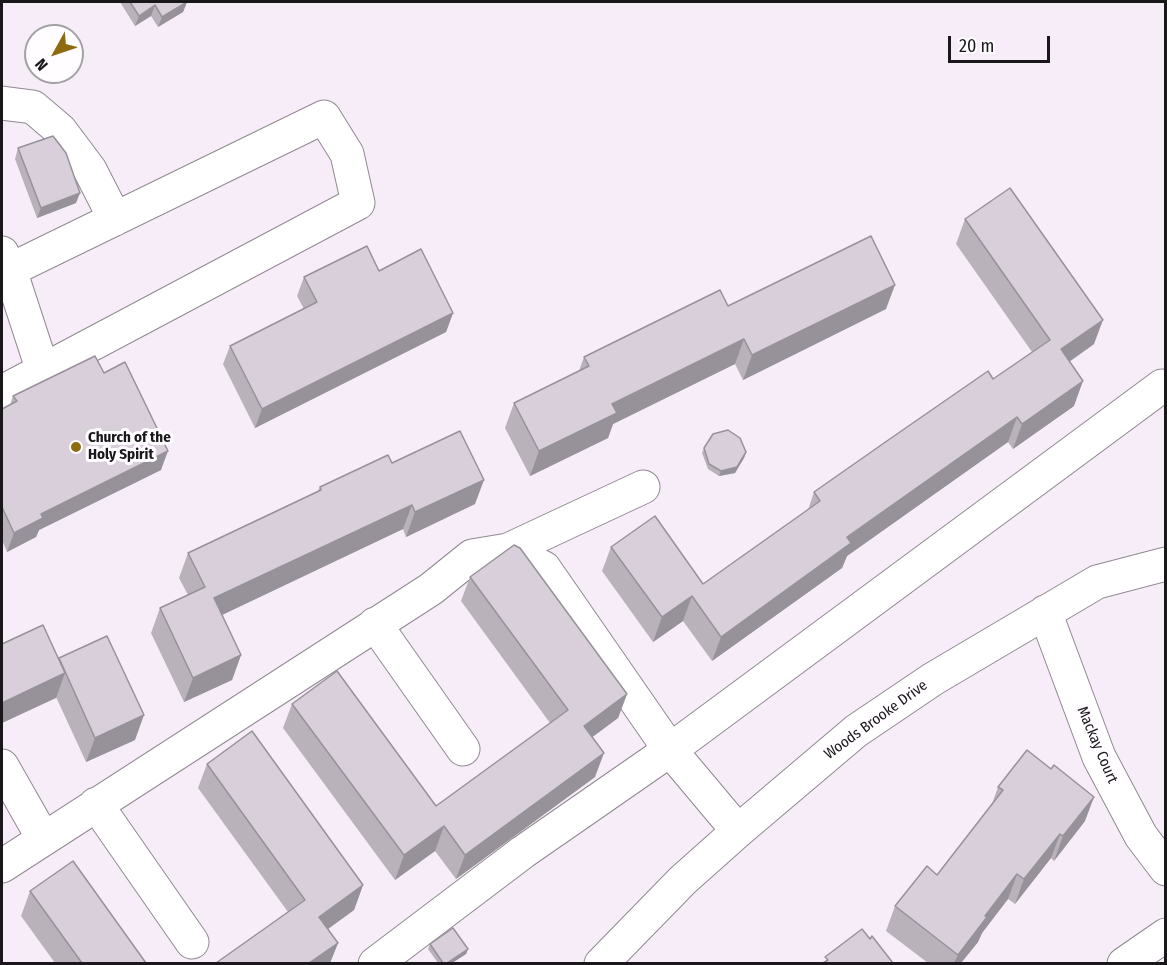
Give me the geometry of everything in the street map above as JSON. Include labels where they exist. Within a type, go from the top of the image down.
[{"type":"street","points":[[2,103],[33,107],[60,130],[90,170],[115,219]]},
{"type":"street","points":[[2,392],[43,371],[358,204],[347,154],[324,117],[115,219],[6,262],[43,371]]},
{"type":"street","points":[[375,963],[523,852],[670,750],[1162,386]]},
{"type":"street","points":[[8,861],[431,589],[472,556],[508,550],[643,487]]},
{"type":"street","points":[[508,550],[544,568],[670,750],[738,831]]},
{"type":"street","name":"Woods Brooke Drive","points":[[601,963],[683,880],[856,731],[933,679],[1098,582],[1166,564]]},
{"type":"street","name":"Mackay Court","points":[[1045,612],[1099,757],[1141,836],[1166,869]]},
{"type":"street","points":[[375,624],[462,749]]},
{"type":"street","points":[[2,766],[43,838]]},
{"type":"street","points":[[96,804],[192,942]]},
{"type":"street","points":[[1124,963],[1166,935]]},
{"type":"building","points":[[130,2],[187,2],[162,17],[155,5],[139,16]]},
{"type":"building","points":[[53,136],[66,153],[80,193],[41,208],[18,148]]},
{"type":"building","points":[[1010,188],[1103,320],[1061,349],[1083,381],[1022,424],[1017,417],[847,537],[851,543],[721,637],[692,596],[662,617],[611,547],[655,516],[703,584],[820,501],[814,492],[988,371],[993,379],[1050,340],[965,219]]},
{"type":"building","points":[[871,236],[895,285],[752,355],[744,339],[612,404],[617,413],[539,451],[514,403],[589,366],[584,357],[720,290],[728,306]]},
{"type":"building","points":[[367,246],[379,271],[421,249],[453,313],[262,409],[230,346],[317,302],[304,277]]},
{"type":"building","name":"Church of the Holy Spirit","points":[[95,356],[104,373],[125,362],[168,451],[41,514],[43,518],[14,533],[2,507],[2,409],[17,401],[13,396]]},
{"type":"building","points":[[728,430],[740,438],[746,452],[737,467],[721,471],[709,464],[704,448],[713,434]]},
{"type":"building","points":[[460,431],[484,480],[415,512],[412,505],[214,598],[241,655],[193,678],[160,608],[205,587],[188,553],[321,490],[320,487],[388,455],[392,463]]},
{"type":"building","points":[[514,545],[520,548],[627,694],[584,726],[604,753],[465,855],[444,826],[404,855],[292,704],[337,671],[436,806],[568,710],[470,577]]},
{"type":"building","points":[[43,625],[65,673],[2,703],[2,644]]},
{"type":"building","points":[[107,636],[144,715],[95,738],[59,658]]},
{"type":"building","points":[[252,731],[363,885],[319,917],[338,943],[309,963],[216,963],[305,900],[207,764]]},
{"type":"building","points":[[1027,750],[1051,769],[1054,765],[1094,797],[1063,836],[1060,834],[1024,879],[1017,874],[958,955],[895,906],[927,866],[937,875],[1003,790],[998,787]]},
{"type":"building","points":[[73,861],[146,963],[82,963],[30,891]]},
{"type":"building","points":[[453,928],[468,949],[447,963],[443,963],[430,944]]},
{"type":"building","points":[[862,929],[870,939],[872,936],[893,963],[823,963],[828,960],[825,957]]},
{"type":"place","name":"Church of the Holy Spirit","points":[[76,447]]}]
